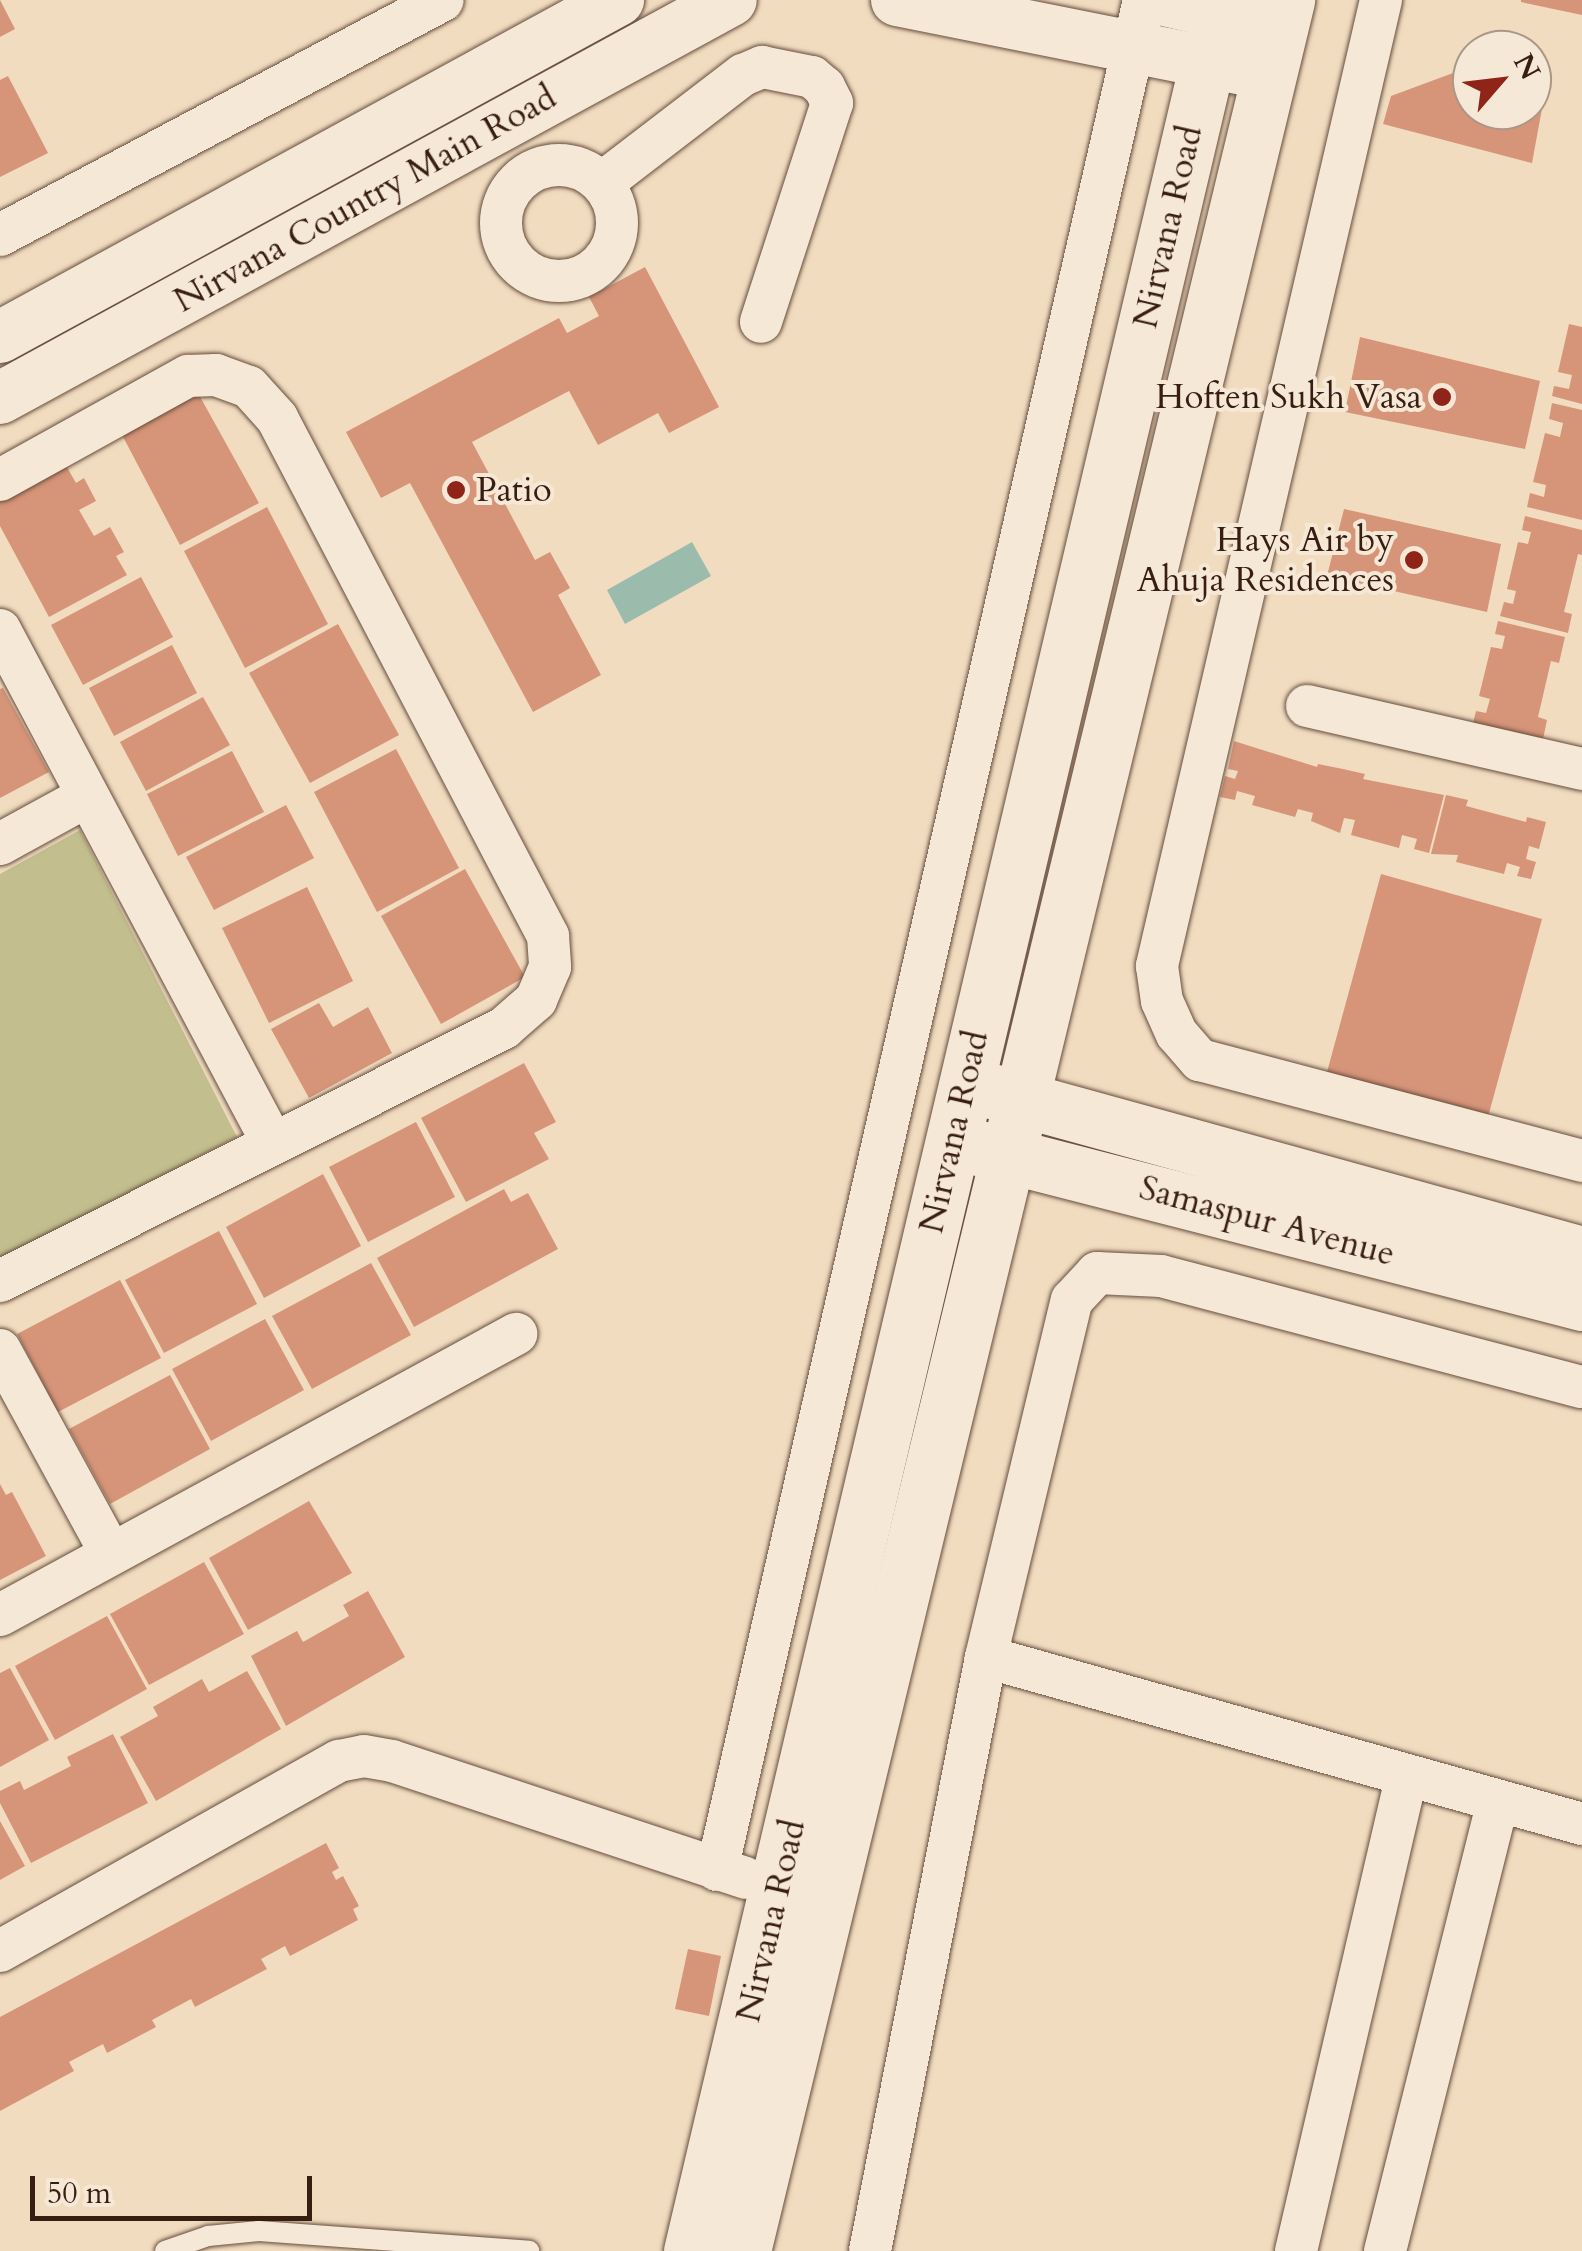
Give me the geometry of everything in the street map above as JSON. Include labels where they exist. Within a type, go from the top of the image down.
[{"type":"main road","name":"Nirvana Road","points":[[744,2251],[804,1894],[952,1142],[1216,25]]},
{"type":"main road","name":"Nirvana Road","points":[[691,2251],[804,1894],[1010,1154],[1278,34]]},
{"type":"main road","name":"Samaspur Avenue","points":[[965,1084],[1582,1254]]},
{"type":"main road","name":"Samaspur Avenue","points":[[952,1142],[1582,1303]]},
{"type":"street","points":[[0,235],[443,0]]},
{"type":"street","name":"Nirvana Country Main Road","points":[[0,337],[618,0]]},
{"type":"street","name":"Nirvana Country Main Road","points":[[0,398],[731,0]]},
{"type":"street","points":[[898,0],[1136,51],[1216,25]]},
{"type":"street","points":[[717,1870],[1136,51],[1144,0]]},
{"type":"street","points":[[1164,0],[1216,25],[1278,34]]},
{"type":"street","points":[[1381,0],[1157,966],[1162,1001],[1176,1034],[1200,1060],[1582,1161]]},
{"type":"street","points":[[602,183],[743,74],[762,66],[812,77],[824,86],[832,103],[761,322]]},
{"type":"street","points":[[507,122],[530,178]]},
{"type":"street","points":[[561,164],[584,170],[602,183],[616,214],[612,248],[599,266],[580,278],[557,281],[525,270],[504,243],[501,220],[530,178],[561,164]]},
{"type":"street","points":[[0,480],[188,376],[216,375],[248,387],[277,418],[548,936],[550,967],[536,1000],[504,1028],[0,1281]]},
{"type":"street","points":[[0,630],[272,1142]]},
{"type":"street","points":[[1307,706],[1582,770]]},
{"type":"street","points":[[0,844],[86,797]]},
{"type":"street","points":[[870,2251],[986,1658],[1072,1300],[1097,1273],[1161,1276],[1582,1386]]},
{"type":"street","points":[[0,1614],[516,1334]]},
{"type":"street","points":[[0,1350],[111,1554]]},
{"type":"street","points":[[986,1658],[1582,1824]]},
{"type":"street","points":[[0,1951],[339,1761],[364,1756],[392,1761],[717,1870],[804,1894]]},
{"type":"street","points":[[1296,2251],[1406,1777]]},
{"type":"street","points":[[1385,2251],[1498,1801]]},
{"type":"lane","points":[[165,2251],[208,2236],[259,2230],[529,2251]]},
{"type":"shaded area","points":[[692,542],[711,576],[625,624],[607,590]]},
{"type":"shaded area","points":[[80,830],[237,1137],[0,1259],[0,874]]},
{"type":"building","points":[[0,0],[15,29],[0,37]]},
{"type":"building","points":[[1582,0],[1582,15],[1521,2]]},
{"type":"building","points":[[1452,73],[1452,130],[1538,130],[1532,163],[1383,124],[1391,96]]},
{"type":"building","points":[[8,76],[48,153],[0,177],[0,80]]},
{"type":"building","name":"Patio","points":[[645,267],[719,407],[669,433],[658,413],[598,445],[569,391],[472,442],[535,560],[550,552],[570,588],[558,595],[601,675],[533,712],[410,483],[381,498],[346,432],[559,318],[567,333],[599,316],[589,297]]},
{"type":"building","points":[[1569,324],[1582,327],[1582,404],[1552,396],[1554,386],[1569,389],[1572,375],[1558,372]]},
{"type":"building","name":"Hoften Sukh Vasa","points":[[1360,337],[1540,381],[1525,449],[1345,412]]},
{"type":"building","points":[[198,393],[259,503],[180,545],[121,433]]},
{"type":"building","points":[[1552,403],[1582,410],[1582,520],[1527,507],[1530,493],[1544,497],[1546,485],[1533,482],[1545,433],[1560,437],[1563,423],[1549,419]]},
{"type":"building","points":[[64,462],[76,483],[84,478],[96,501],[79,510],[94,536],[110,527],[124,552],[116,556],[127,575],[49,617],[0,526],[0,497]]},
{"type":"building","points":[[267,507],[328,624],[245,668],[184,551]]},
{"type":"building","name":"Hays Air by Ahuja Residences","points":[[1344,509],[1501,544],[1487,612],[1327,576]]},
{"type":"building","points":[[1525,516],[1582,530],[1582,555],[1578,554],[1564,612],[1572,614],[1568,633],[1500,616],[1504,602],[1513,604],[1516,591],[1507,589],[1518,542],[1528,544],[1531,532],[1522,530]]},
{"type":"building","points":[[141,577],[173,637],[83,685],[51,625]]},
{"type":"building","points":[[1498,621],[1565,637],[1559,663],[1551,661],[1538,717],[1547,720],[1542,744],[1472,727],[1476,711],[1486,713],[1490,699],[1479,696],[1491,647],[1502,649],[1505,636],[1495,634]]},
{"type":"building","points":[[338,624],[399,735],[310,783],[249,673]]},
{"type":"building","points":[[172,645],[197,693],[114,736],[89,688]]},
{"type":"building","points":[[3,688],[49,772],[0,798],[0,689]]},
{"type":"building","points":[[203,697],[230,745],[146,791],[120,742]]},
{"type":"building","points":[[1234,741],[1317,767],[1318,764],[1365,774],[1363,779],[1444,795],[1429,853],[1414,849],[1417,839],[1402,835],[1399,848],[1351,835],[1355,820],[1344,818],[1340,833],[1311,821],[1313,813],[1298,809],[1295,817],[1252,805],[1255,796],[1237,791],[1235,800],[1220,797],[1225,776],[1235,779],[1238,771],[1228,769]]},
{"type":"building","points":[[396,749],[459,868],[377,912],[314,792]]},
{"type":"building","points":[[232,751],[264,812],[178,856],[147,794]]},
{"type":"building","points":[[1446,795],[1468,800],[1466,806],[1526,822],[1527,817],[1546,822],[1539,849],[1529,846],[1526,859],[1536,862],[1531,879],[1517,876],[1520,867],[1507,863],[1504,874],[1456,862],[1458,855],[1431,854]]},
{"type":"building","points":[[286,805],[314,858],[214,910],[186,857]]},
{"type":"building","points":[[465,869],[525,977],[441,1024],[381,916]]},
{"type":"building","points":[[1381,874],[1542,919],[1488,1117],[1327,1072]]},
{"type":"building","points":[[307,887],[353,981],[269,1023],[222,928]]},
{"type":"building","points":[[319,1003],[333,1027],[368,1007],[392,1053],[309,1098],[271,1029]]},
{"type":"building","points":[[524,1063],[556,1122],[534,1133],[549,1159],[466,1202],[421,1118]]},
{"type":"building","points":[[416,1122],[455,1197],[368,1242],[329,1167]]},
{"type":"building","points":[[323,1174],[361,1246],[264,1298],[226,1227]]},
{"type":"building","points":[[504,1189],[511,1202],[528,1193],[558,1249],[414,1327],[377,1258]]},
{"type":"building","points":[[219,1231],[257,1304],[164,1353],[125,1280]]},
{"type":"building","points":[[371,1263],[411,1335],[312,1389],[272,1316]]},
{"type":"building","points":[[120,1280],[161,1358],[58,1412],[17,1334]]},
{"type":"building","points":[[265,1319],[304,1390],[211,1441],[172,1369]]},
{"type":"building","points":[[170,1375],[210,1449],[110,1504],[69,1429]]},
{"type":"building","points":[[0,1484],[6,1495],[12,1492],[46,1556],[0,1580]]},
{"type":"building","points":[[309,1501],[352,1573],[248,1630],[209,1558]]},
{"type":"building","points":[[204,1562],[244,1634],[149,1685],[110,1614]]},
{"type":"building","points":[[368,1591],[405,1657],[286,1726],[251,1656],[297,1631],[303,1642],[349,1616],[343,1605]]},
{"type":"building","points":[[107,1616],[147,1689],[55,1740],[15,1666]]},
{"type":"building","points":[[10,1668],[49,1740],[0,1767],[0,1673]]},
{"type":"building","points":[[247,1671],[281,1729],[156,1801],[120,1737],[158,1716],[153,1707],[202,1679],[209,1692]]},
{"type":"building","points":[[113,1734],[148,1803],[31,1863],[0,1803],[0,1791],[20,1781],[24,1790],[71,1766],[67,1757]]},
{"type":"building","points":[[0,1821],[25,1866],[0,1880]]},
{"type":"building","points":[[326,1843],[339,1868],[332,1872],[336,1880],[343,1876],[359,1906],[353,1909],[358,1920],[290,1956],[285,1946],[261,1959],[267,1969],[195,2007],[191,1999],[152,2020],[156,2027],[107,2053],[103,2044],[69,2062],[74,2071],[0,2111],[0,2017]]},
{"type":"building","points":[[688,1949],[721,1956],[709,2016],[675,2009]]},
{"type":"place","name":"Hoften Sukh Vasa","points":[[1442,397]]},
{"type":"place","name":"Patio","points":[[456,490]]},
{"type":"place","name":"Hays Air by Ahuja Residences","points":[[1414,560]]}]
